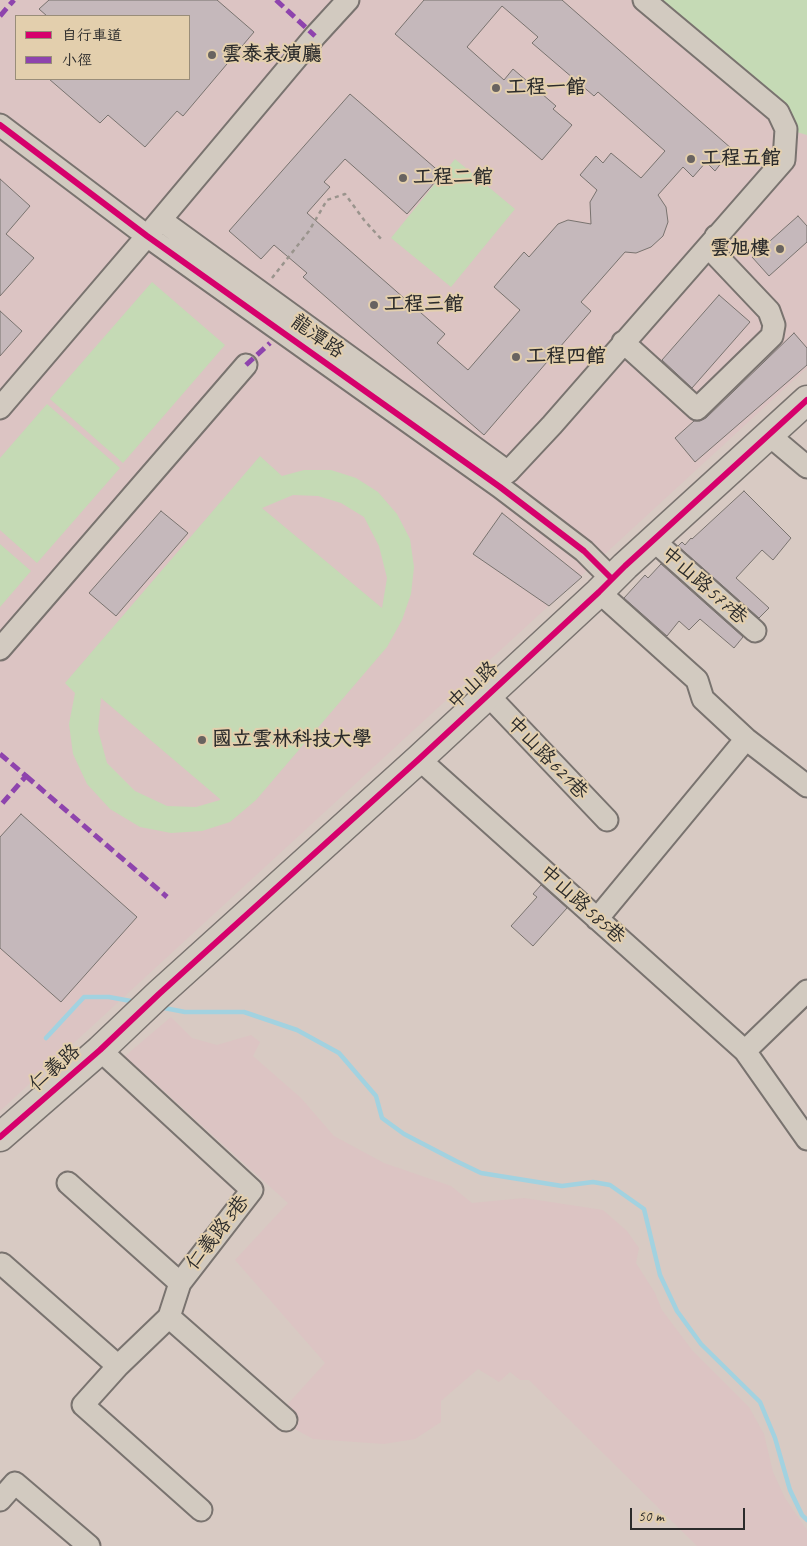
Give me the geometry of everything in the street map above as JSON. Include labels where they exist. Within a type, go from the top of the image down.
[{"type":"main road","name":"中山路","points":[[159,994],[419,759],[653,540],[807,400]]},
{"type":"main road","name":"仁義路","points":[[0,1137],[100,1050],[159,994]]},
{"type":"street","points":[[0,408],[315,36],[348,0]]},
{"type":"street","points":[[0,112],[154,228],[508,472],[552,425],[784,160],[786,129],[778,112],[644,0]]},
{"type":"street","name":"龍潭路","points":[[0,125],[154,228],[500,487],[584,551],[606,585]]},
{"type":"street","points":[[623,342],[696,409],[772,336],[774,324],[769,311],[715,254],[716,236]]},
{"type":"street","points":[[0,649],[246,365]]},
{"type":"street","points":[[768,435],[807,467]]},
{"type":"street","name":"中山路577巷","points":[[653,540],[755,631]]},
{"type":"street","points":[[606,585],[697,680],[703,699],[746,740],[807,786]]},
{"type":"street","name":"中山路621巷","points":[[488,695],[607,820]]},
{"type":"street","points":[[597,919],[746,740]]},
{"type":"street","name":"中山路585巷","points":[[419,759],[745,1051],[807,1139]]},
{"type":"street","points":[[745,1051],[807,991]]},
{"type":"street","name":"仁義路3巷","points":[[100,1050],[252,1190],[180,1283],[169,1317],[118,1366],[83,1405],[201,1510]]},
{"type":"street","points":[[68,1184],[180,1283]]},
{"type":"street","points":[[2,1264],[118,1366]]},
{"type":"street","points":[[169,1317],[286,1420]]},
{"type":"street","points":[[0,1500],[15,1483],[89,1546]]},
{"type":"path","points":[[272,278],[309,232],[327,200],[346,194],[364,220],[382,240]]},
{"type":"shaded area","name":"國立雲林科技大學","points":[[0,0],[807,0],[807,368],[0,1111]]},
{"type":"shaded area","points":[[171,1017],[192,1038],[217,1045],[251,1035],[260,1042],[253,1056],[301,1098],[334,1136],[384,1163],[451,1186],[472,1203],[524,1198],[603,1210],[627,1231],[639,1248],[636,1263],[655,1293],[662,1310],[692,1350],[749,1407],[764,1434],[773,1472],[785,1498],[807,1530],[807,1546],[697,1546],[529,1380],[520,1380],[510,1372],[499,1382],[478,1369],[441,1401],[441,1422],[415,1439],[384,1444],[313,1439],[275,1418],[325,1363],[235,1260],[288,1203],[125,1056]]},
{"type":"green space","points":[[645,0],[807,0],[807,135],[786,129]]},
{"type":"green space","points":[[455,159],[515,209],[451,287],[391,238]]},
{"type":"green space","points":[[152,282],[225,345],[123,463],[50,399]]},
{"type":"green space","points":[[47,404],[120,468],[37,563],[0,530],[0,458]]},
{"type":"green space","points":[[260,456],[282,476],[304,470],[331,470],[356,478],[378,492],[397,514],[410,539],[414,567],[411,594],[402,620],[387,647],[256,800],[230,822],[202,831],[171,833],[140,827],[110,809],[87,784],[73,754],[69,724],[75,693],[65,683]],"holes":[[[293,495],[318,496],[341,503],[364,517],[379,546],[387,578],[382,608],[262,508]],[[101,698],[220,799],[220,800],[196,807],[167,806],[135,791],[107,763],[98,730]]]},
{"type":"green space","points":[[0,544],[31,571],[0,607]]},
{"type":"building","name":"雲泰表演廳","points":[[49,0],[217,0],[254,32],[183,116],[177,111],[145,147],[108,115],[100,123],[50,80],[190,80],[190,15],[46,15],[39,9]]},
{"type":"building","points":[[424,0],[562,0],[732,149],[715,171],[706,162],[693,177],[683,167],[658,195],[666,207],[668,222],[663,236],[651,247],[636,253],[625,252],[581,302],[591,311],[484,435],[303,277],[307,273],[274,245],[261,259],[229,231],[350,94],[442,174],[407,214],[345,159],[324,182],[330,187],[307,213],[445,334],[437,343],[468,370],[520,310],[494,287],[524,252],[529,257],[558,224],[568,220],[591,224],[590,202],[597,190],[580,175],[596,156],[603,163],[611,153],[641,178],[665,151],[598,92],[594,96],[532,43],[538,37],[502,6],[467,47],[504,80],[513,69],[556,106],[553,109],[572,125],[542,160],[395,34]]},
{"type":"building","points":[[0,179],[30,206],[6,234],[34,258],[0,296]]},
{"type":"building","name":"雲旭樓","points":[[798,216],[807,226],[807,242],[769,276],[752,257]]},
{"type":"building","points":[[719,295],[750,322],[692,388],[662,360]]},
{"type":"building","points":[[0,311],[22,331],[0,356]]},
{"type":"building","points":[[794,333],[807,348],[807,365],[695,462],[675,438],[694,421],[706,418]]},
{"type":"building","points":[[744,491],[791,538],[773,560],[762,550],[736,578],[769,608],[759,618],[678,546],[682,542],[685,545]]},
{"type":"building","points":[[161,511],[188,533],[116,616],[89,593]]},
{"type":"building","points":[[502,513],[582,577],[549,606],[473,554]]},
{"type":"building","points":[[661,564],[743,637],[734,648],[700,619],[689,630],[679,621],[667,636],[624,598],[645,575],[648,578]]},
{"type":"building","points":[[21,814],[137,917],[61,1002],[0,948],[0,837]]},
{"type":"building","points":[[541,885],[567,908],[533,946],[511,926],[537,897],[533,894]]},
{"type":"waterway","points":[[46,1038],[84,997],[109,997],[136,1002]]},
{"type":"waterway","points":[[159,1007],[185,1012],[244,1012],[297,1030],[339,1053],[376,1096],[382,1118],[404,1134],[456,1161],[481,1173],[562,1186],[593,1182],[610,1185],[644,1209],[660,1275],[677,1311],[701,1344],[760,1402],[775,1438],[790,1490],[802,1515],[807,1520]]},
{"type":"marked path","points":[[0,16],[14,0]]},
{"type":"marked path","points":[[276,0],[315,36]]},
{"type":"marked path","points":[[246,365],[270,343]]},
{"type":"marked path","points":[[0,754],[26,776],[0,806]]},
{"type":"marked path","points":[[26,776],[167,897]]},
{"type":"cycle path","points":[[0,125],[147,236],[500,487],[584,551],[612,579]]},
{"type":"cycle path","points":[[0,1137],[100,1050],[159,994],[419,759],[625,566],[807,400]]},
{"type":"place","name":"雲泰表演廳","points":[[212,55]]},
{"type":"place","name":"工程一館","points":[[496,88]]},
{"type":"place","name":"工程五館","points":[[691,159]]},
{"type":"place","name":"工程二館","points":[[403,178]]},
{"type":"place","name":"雲旭樓","points":[[780,249]]},
{"type":"place","name":"工程三館","points":[[374,305]]},
{"type":"place","name":"工程四館","points":[[516,357]]},
{"type":"place","name":"國立雲林科技大學","points":[[202,740]]}]
